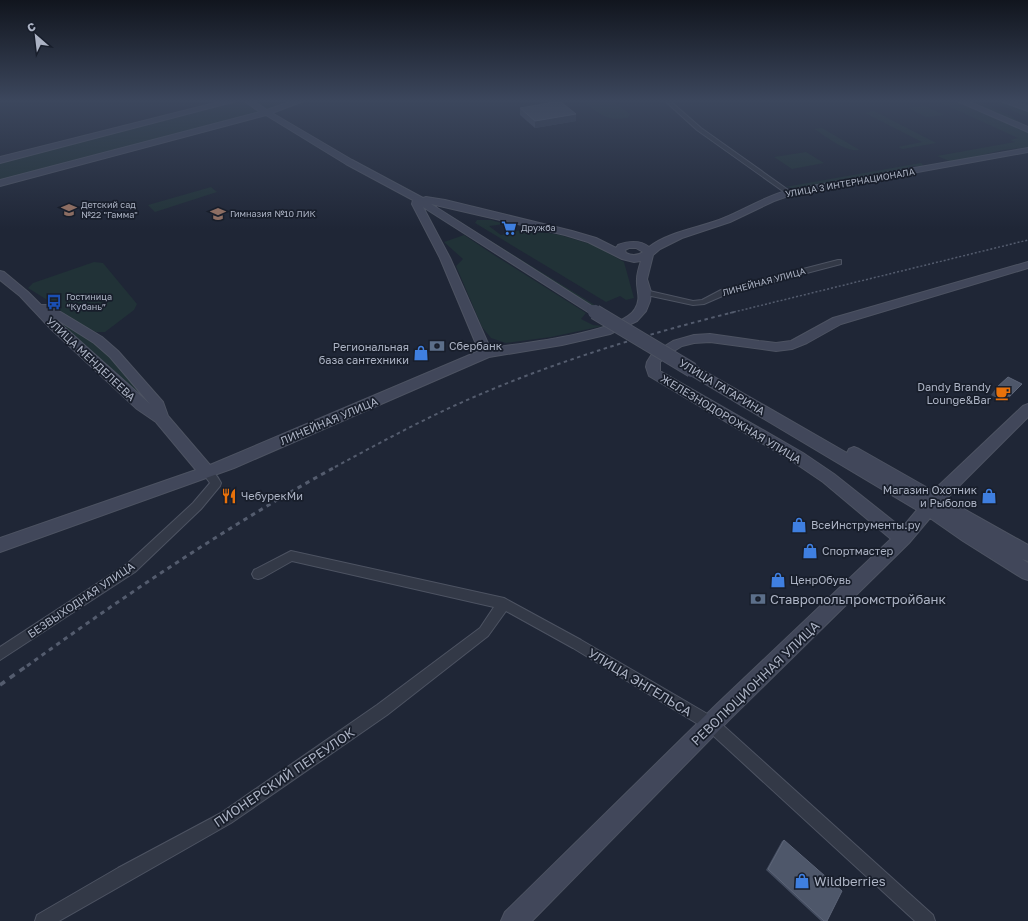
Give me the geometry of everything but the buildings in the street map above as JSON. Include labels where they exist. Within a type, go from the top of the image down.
[{"type":"main road","points":[[0,160],[67,143]]},
{"type":"main road","points":[[0,183],[149,143]]},
{"type":"main road","name":"УЛИЦА ГАГАРИНА","points":[[323,143],[466,227],[495,250],[596,307],[931,504],[1028,554]]},
{"type":"main road","name":"УЛИЦА 3 ИНТЕРНАЦИОНАЛА","points":[[646,255],[656,246],[678,236],[727,220],[771,199],[789,193],[869,180],[1028,150]]},
{"type":"main road","points":[[422,200],[417,204],[442,233],[486,353]]},
{"type":"main road","name":"УЛИЦА ГАГАРИНА","points":[[422,200],[445,203],[568,233],[632,244]]},
{"type":"main road","points":[[442,233],[466,227],[465,222],[470,217],[490,215]]},
{"type":"main road","name":"УЛИЦА ГАГАРИНА","points":[[568,233],[592,240],[622,254]]},
{"type":"main road","name":"УЛИЦА 3 ИНТЕРНАЦИОНАЛА","points":[[632,244],[678,236]]},
{"type":"main road","points":[[632,244],[645,248],[648,252],[641,258],[626,257],[620,250],[622,247],[632,244]]},
{"type":"main road","name":"ЛИНЕЙНАЯ УЛИЦА","points":[[622,254],[642,279]]},
{"type":"main road","name":"ЛИНЕЙНАЯ УЛИЦА","points":[[0,545],[236,461],[486,353],[562,341],[606,331],[633,318],[640,311],[644,301],[645,292],[642,279],[646,255]]},
{"type":"main road","name":"ЖЕЛЕЗНОДОРОЖНАЯ УЛИЦА","points":[[904,538],[882,524],[818,471],[789,452],[654,373],[652,367],[654,361],[659,355],[673,346],[697,339],[715,338],[776,347],[794,344],[833,323],[1028,265]]},
{"type":"main road","name":"УЛИЦА МЕНДЕЛЕЕВА","points":[[0,274],[24,294],[55,326],[125,392],[142,406],[161,418],[207,472]]},
{"type":"main road","name":"УЛИЦА МЕНДЕЛЕЕВА","points":[[24,294],[98,340],[114,354],[158,405],[161,418]]},
{"type":"main road","name":"РЕВОЛЮЦИОННАЯ УЛИЦА","points":[[514,921],[711,724],[904,538],[931,504],[1028,409]]},
{"type":"main road","name":"УЛИЦА ГАГАРИНА","points":[[931,504],[970,536],[1028,572]]},
{"type":"street","points":[[720,143],[789,193]]},
{"type":"street","name":"ЛИНЕЙНАЯ УЛИЦА","points":[[645,292],[693,303],[704,302],[724,292],[838,262]]},
{"type":"street","name":"БЕЗВЫХОДНАЯ УЛИЦА","points":[[0,654],[131,568],[197,506],[216,483],[207,472]]},
{"type":"street","name":"УЛИЦА ЭНГЕЛЬСА","points":[[258,574],[291,556],[504,604],[576,644],[711,724],[927,921]]},
{"type":"street","name":"ПИОНЕРСКИЙ ПЕРЕУЛОК","points":[[43,921],[226,818],[331,746],[382,710],[484,632],[504,604]]},
{"type":"shaded area","points":[[67,143],[146,143],[0,183],[0,160]]},
{"type":"shaded area","points":[[836,143],[848,143],[859,150],[847,149]]},
{"type":"shaded area","points":[[917,143],[936,143],[903,149],[898,147]]},
{"type":"shaded area","points":[[1010,143],[1028,143],[1028,147],[1003,150],[952,162],[937,156]]},
{"type":"shaded area","points":[[806,152],[824,163],[792,169],[774,157]]},
{"type":"shaded area","points":[[921,163],[924,166],[923,167],[914,166],[908,167],[910,169],[795,188],[785,187]]},
{"type":"shaded area","points":[[211,187],[217,192],[155,212],[148,205]]},
{"type":"shaded area","points":[[477,220],[491,220],[505,224],[489,226],[501,235],[525,229],[560,235],[594,245],[624,262],[634,298],[626,300],[620,296],[606,302],[475,223]]},
{"type":"shaded area","points":[[477,233],[598,307],[595,308],[476,234]]},
{"type":"shaded area","points":[[464,235],[586,313],[581,319],[593,325],[603,326],[551,337],[506,343],[491,338],[482,327],[456,266],[463,259],[444,242]]},
{"type":"shaded area","points":[[94,262],[103,263],[137,304],[134,310],[105,332],[96,332],[65,316],[57,306],[28,288],[33,283]]},
{"type":"shaded area","points":[[63,323],[100,346],[150,402],[149,403],[61,324]]},
{"type":"railway","points":[[733,312],[1028,240]]},
{"type":"railway","points":[[335,467],[425,419],[512,381],[606,348],[733,312]]},
{"type":"railway","points":[[27,666],[179,561],[257,512],[337,466]]},
{"type":"railway","points":[[0,685],[28,665]]},
{"type":"place","name":"Детский сад №22 \"Гамма\"","points":[[69,210]]},
{"type":"place","name":"Гимназия №10 ЛИК","points":[[218,214]]},
{"type":"place","name":"Дружба","points":[[509,228]]},
{"type":"place","name":"Гостиница “Кубань”","points":[[54,302]]},
{"type":"place","name":"Сбербанк","points":[[437,346]]},
{"type":"place","name":"Региональная база сантехники","points":[[421,353]]},
{"type":"place","name":"Dandy Brandy Lounge&Bar","points":[[1003,393]]},
{"type":"place","name":"ЧебурекМи","points":[[229,496]]},
{"type":"place","name":"Магазин Охотник и Рыболов","points":[[989,496]]},
{"type":"place","name":"ВсеИнструменты.ру","points":[[799,525]]},
{"type":"place","name":"Спортмастер","points":[[810,551]]},
{"type":"place","name":"ЦенрОбувь","points":[[778,580]]},
{"type":"place","name":"Ставропольпромстройбанк","points":[[758,599]]},
{"type":"place","name":"Wildberries","points":[[802,881]]}]
